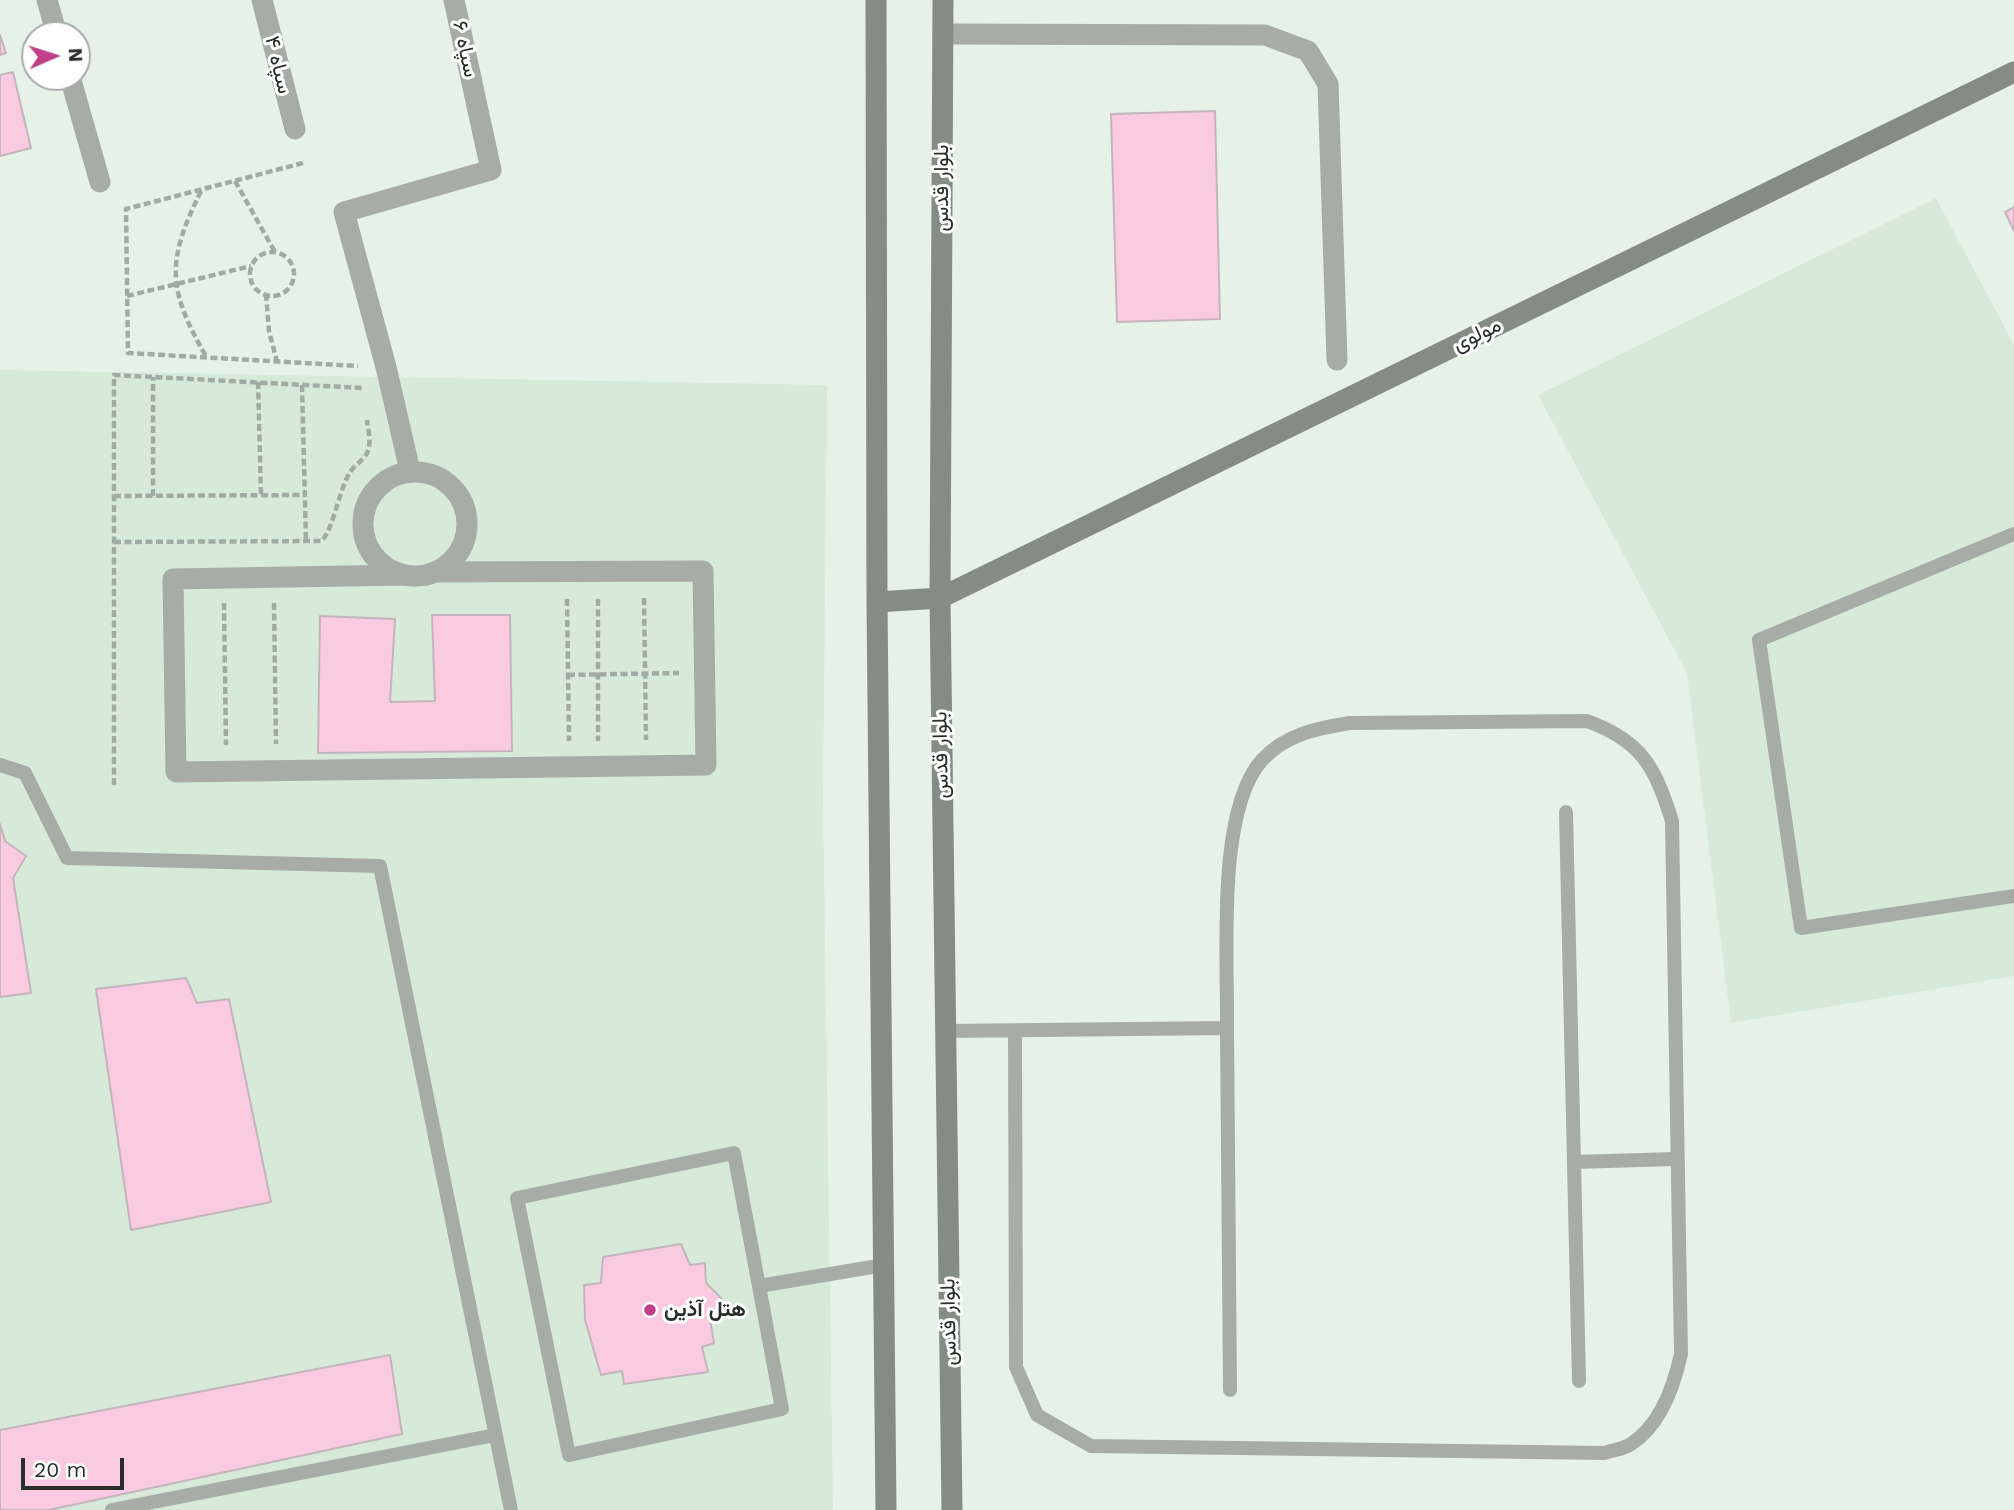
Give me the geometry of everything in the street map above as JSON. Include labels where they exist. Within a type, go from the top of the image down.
[{"type":"main road","points":[[876,0],[877,602],[886,1510]]},
{"type":"main road","name":"بلوار قدس","points":[[943,0],[940,598],[952,1510]]},
{"type":"main road","name":"مولوی","points":[[940,598],[2014,72]]},
{"type":"main road","points":[[877,602],[940,598]]},
{"type":"street","points":[[47,0],[53,21]]},
{"type":"street","name":"سپاه ۴","points":[[262,0],[295,129]]},
{"type":"street","name":"سپاه ۶","points":[[386,367],[344,212],[491,170],[454,0]]},
{"type":"street","points":[[943,34],[1265,35],[1308,51],[1328,84],[1336,360]]},
{"type":"street","points":[[73,91],[100,182]]},
{"type":"street","points":[[386,367],[410,471]]},
{"type":"street","points":[[404,575],[388,569],[376,559],[367,545],[363,521],[369,497],[380,484],[394,475],[410,471],[426,472],[441,478],[454,488],[463,502],[467,526],[460,551],[450,563],[436,572]]},
{"type":"street","points":[[703,571],[706,765],[176,772],[173,579],[420,576],[436,572],[703,571]]},
{"type":"lane","points":[[2014,534],[1759,640],[1801,928],[2014,896]]},
{"type":"lane","points":[[1014,1033],[1016,1367],[1037,1415],[1091,1446],[1605,1453],[1631,1444],[1655,1420],[1674,1388],[1681,1354],[1672,821],[1658,778],[1639,749],[1616,731],[1587,721],[1350,723],[1315,728],[1290,738],[1262,760],[1247,785],[1230,841],[1227,1028],[1230,1390]]},
{"type":"lane","points":[[0,765],[25,773],[67,858],[380,866],[510,1510]]},
{"type":"lane","points":[[1566,812],[1579,1381]]},
{"type":"lane","points":[[944,1031],[1014,1033],[1227,1028]]},
{"type":"lane","points":[[734,1153],[759,1286],[782,1409],[569,1455],[517,1198],[734,1153]]},
{"type":"lane","points":[[1574,1163],[1676,1159]]},
{"type":"lane","points":[[759,1286],[884,1265]]},
{"type":"lane","points":[[112,1510],[495,1435]]},
{"type":"path","points":[[303,163],[126,209],[128,353],[386,367]]},
{"type":"path","points":[[235,181],[275,252]]},
{"type":"path","points":[[201,190],[180,239],[175,285],[184,314],[207,358]]},
{"type":"path","points":[[127,296],[252,266],[263,254],[275,252],[283,255],[293,265],[293,279],[285,292],[266,294],[253,284],[252,266]]},
{"type":"path","points":[[266,294],[277,362]]},
{"type":"path","points":[[114,785],[114,375],[391,389]]},
{"type":"path","points":[[153,377],[153,496]]},
{"type":"path","points":[[258,382],[261,495]]},
{"type":"path","points":[[302,385],[306,542]]},
{"type":"path","points":[[362,388],[364,401]]},
{"type":"path","points":[[114,542],[322,541],[330,531],[331,516],[350,471],[367,453],[370,441],[366,415]]},
{"type":"path","points":[[114,496],[305,495]]},
{"type":"path","points":[[643,572],[646,766]]},
{"type":"path","points":[[566,573],[569,766]]},
{"type":"path","points":[[598,573],[598,766]]},
{"type":"path","points":[[273,577],[276,771]]},
{"type":"path","points":[[224,578],[226,772]]},
{"type":"path","points":[[568,675],[704,672]]},
{"type":"shaded area","points":[[1936,198],[2014,345],[2014,976],[1731,1023],[1687,673],[1538,395]]},
{"type":"shaded area","points":[[0,370],[827,385],[823,798],[833,1510],[0,1510]]},
{"type":"building","points":[[0,35],[6,53],[0,55]]},
{"type":"building","points":[[13,72],[31,148],[0,156],[0,75]]},
{"type":"building","points":[[1215,111],[1220,319],[1117,322],[1111,114]]},
{"type":"building","points":[[2014,207],[2014,231],[2005,212]]},
{"type":"building","points":[[432,615],[510,615],[512,751],[318,753],[320,616],[395,619],[390,702],[435,701]]},
{"type":"building","points":[[0,824],[5,841],[26,856],[13,878],[31,993],[0,997]]},
{"type":"building","points":[[186,978],[197,1003],[229,999],[271,1202],[131,1230],[96,989]]},
{"type":"building","name":"هتل آذین","points":[[681,1244],[690,1265],[705,1263],[706,1283],[723,1300],[710,1320],[714,1343],[702,1347],[708,1372],[624,1384],[622,1371],[601,1375],[585,1320],[584,1285],[601,1283],[603,1257]]},
{"type":"building","points":[[390,1355],[402,1434],[49,1510],[0,1510],[0,1430]]},
{"type":"place","name":"هتل آذین","points":[[650,1310]]}]
